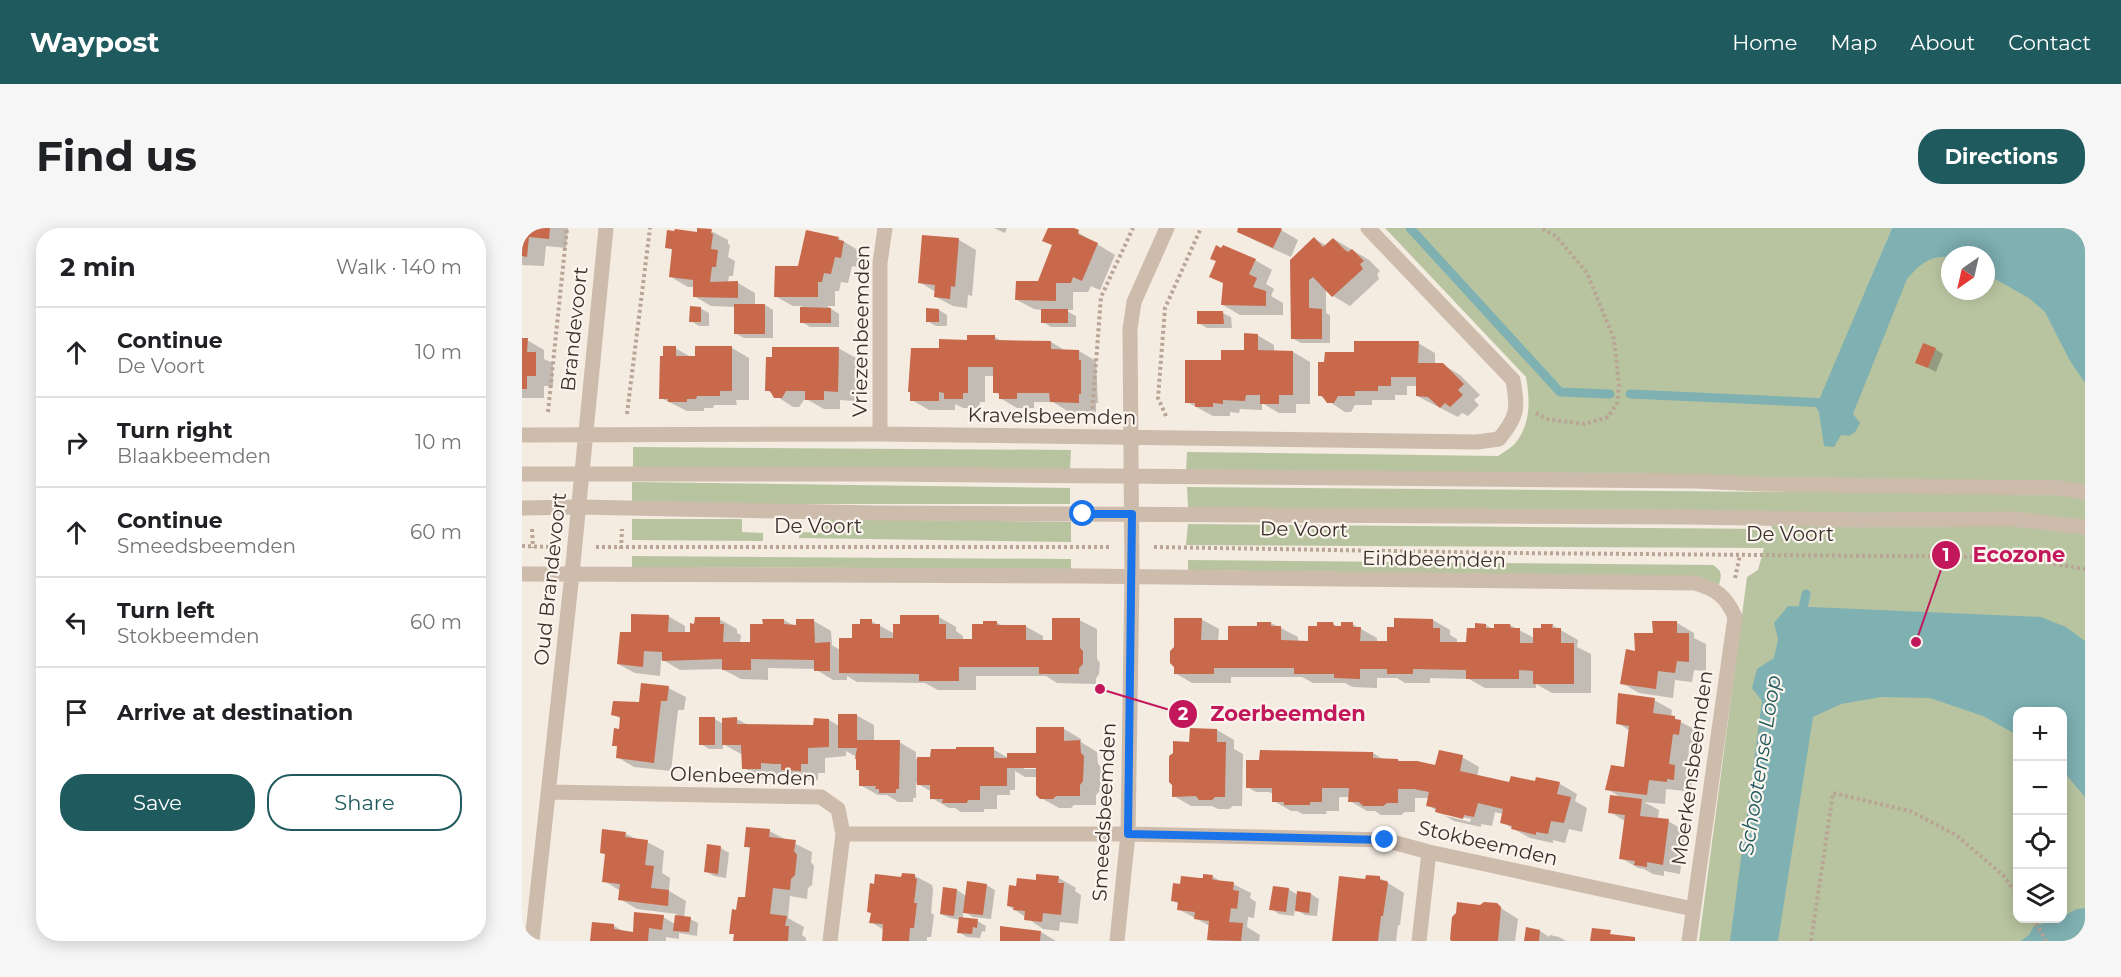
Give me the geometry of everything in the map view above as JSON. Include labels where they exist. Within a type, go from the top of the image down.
[{"type":"street","name":"Brandevoort","points":[[584,435],[606,228]]},
{"type":"street","name":"Vriezenbeemden","points":[[880,434],[880,263],[885,228]]},
{"type":"street","name":"Smeedsbeemden","points":[[1117,941],[1128,834],[1132,576],[1130,329],[1134,302],[1167,228]]},
{"type":"street","points":[[1368,228],[1513,380],[1517,402]]},
{"type":"street","name":"Kravelsbeemden","points":[[522,435],[880,434],[1477,442],[1499,439],[1512,423],[1517,402]]},
{"type":"street","name":"Oud Brandevoort","points":[[532,941],[572,574],[584,435]]},
{"type":"street","points":[[522,474],[1694,481],[2061,489],[2085,492]]},
{"type":"street","name":"De Voort","points":[[522,508],[877,513],[1859,520],[2012,519],[2085,527]]},
{"type":"street","name":"Eindbeemden","points":[[522,574],[1132,576],[1695,583],[1713,588],[1729,603]]},
{"type":"street","name":"Moerkensbeemden","points":[[1689,941],[1735,617],[1729,603]]},
{"type":"street","name":"Olenbeemden","points":[[549,792],[821,797],[838,809],[843,834]]},
{"type":"street","points":[[830,941],[843,834],[1128,834]]},
{"type":"street","name":"Stokbeemden","points":[[1128,834],[1385,840],[1429,852],[1693,909]]},
{"type":"street","points":[[1419,941],[1429,852]]},
{"type":"path","points":[[546,436],[567,228]]},
{"type":"path","points":[[625,436],[650,228]]},
{"type":"path","points":[[1082,437],[1093,412],[1101,297],[1133,228]]},
{"type":"path","points":[[1176,438],[1158,398],[1165,308],[1201,228]]},
{"type":"path","points":[[1517,402],[1546,419],[1584,424],[1608,417],[1617,403],[1619,385],[1614,339],[1587,273],[1556,236],[1541,228]]},
{"type":"path","name":"De Voort","points":[[522,546],[1132,547],[2013,557],[2085,569]]},
{"type":"path","points":[[1811,941],[1833,793],[1910,811],[1956,835],[2003,875],[2013,889]]},
{"type":"path","points":[[2036,923],[2046,941]]},
{"type":"green space","points":[[1385,228],[1892,228],[1866,290],[1893,228],[2085,228],[2085,941],[1699,941],[1747,577],[1758,570],[1764,548],[1186,545],[1188,524],[1771,529],[1776,514],[1188,508],[1187,487],[1783,492],[1788,478],[1186,471],[1187,452],[1498,456],[1515,443],[1522,434],[1527,418],[1526,377]]},
{"type":"green space","points":[[633,447],[1071,450],[1070,471],[633,467]]},
{"type":"green space","points":[[632,482],[1070,488],[1070,504],[663,504],[632,501]]},
{"type":"green space","points":[[632,519],[742,519],[742,532],[763,533],[763,541],[632,540]]},
{"type":"green space","points":[[823,519],[1071,522],[1071,542],[799,538],[800,532],[822,533]]},
{"type":"green space","points":[[632,556],[1071,559],[1071,569],[632,567]]},
{"type":"green space","points":[[1188,560],[1713,565],[1721,575],[1719,585],[1701,577],[1188,570]]},
{"type":"water","points":[[1892,228],[2085,228],[2085,383],[2070,361],[2045,312],[2029,298],[1995,279],[1995,246],[1941,246],[1941,257],[1931,259],[1921,265],[1907,279],[1853,414],[1860,423],[1855,432],[1849,436],[1841,435],[1834,447],[1824,446],[1819,412],[1816,407]]},
{"type":"water","points":[[1788,606],[2041,617],[2066,627],[2085,641],[2085,797],[2067,776],[2067,707],[2013,707],[2013,733],[1983,716],[1930,698],[1881,697],[1841,704],[1813,717],[1778,941],[1730,941],[1762,701],[1752,688],[1757,669],[1774,658],[1778,639],[1774,623]]},
{"type":"water","points":[[2085,908],[2085,941],[2021,941],[2029,935],[2034,926],[2044,923],[2067,923],[2067,914]]},
{"type":"building","points":[[522,228],[550,228],[549,239],[529,237],[527,257],[522,256]]},
{"type":"building","points":[[697,228],[712,229],[711,249],[718,250],[716,267],[712,267],[710,282],[738,281],[738,298],[693,297],[693,280],[669,277],[672,249],[665,248],[667,230],[697,232]]},
{"type":"building","points":[[1048,228],[1074,228],[1079,230],[1078,234],[1098,243],[1082,281],[1073,277],[1071,283],[1056,283],[1056,301],[1015,300],[1016,281],[1038,281],[1052,245],[1042,241]]},
{"type":"building","points":[[1238,228],[1282,229],[1273,248],[1237,232]]},
{"type":"building","points":[[806,230],[839,237],[838,240],[844,241],[841,258],[835,257],[831,274],[824,273],[822,282],[818,282],[818,297],[774,297],[775,266],[798,266]]},
{"type":"building","points":[[922,235],[959,238],[955,287],[951,286],[950,299],[934,297],[935,285],[918,283]]},
{"type":"building","points":[[1314,237],[1323,247],[1333,238],[1348,252],[1352,249],[1364,261],[1360,264],[1363,269],[1332,297],[1313,277],[1309,280],[1309,308],[1322,309],[1322,339],[1291,339],[1290,260]]},
{"type":"building","points":[[1216,245],[1221,248],[1223,245],[1256,259],[1249,274],[1257,278],[1253,287],[1266,291],[1266,306],[1221,305],[1223,283],[1209,277],[1216,261],[1210,259]]},
{"type":"building","points":[[734,304],[765,304],[765,334],[734,334]]},
{"type":"building","points":[[690,306],[701,307],[701,322],[689,322]]},
{"type":"building","points":[[800,307],[831,308],[831,323],[800,323]]},
{"type":"building","points":[[926,308],[939,309],[939,322],[926,322]]},
{"type":"building","points":[[1041,309],[1068,309],[1068,323],[1041,323]]},
{"type":"building","points":[[1197,311],[1223,311],[1224,324],[1197,324]]},
{"type":"building","points":[[1244,333],[1258,334],[1258,350],[1293,351],[1293,395],[1279,395],[1279,404],[1260,404],[1260,395],[1246,395],[1245,401],[1223,400],[1223,404],[1213,403],[1213,407],[1195,407],[1195,403],[1185,403],[1185,360],[1221,360],[1221,350],[1244,350]]},
{"type":"building","points":[[967,335],[995,335],[995,340],[1051,341],[1051,349],[1079,350],[1081,394],[1079,394],[1079,403],[1050,402],[1049,393],[1017,393],[1017,399],[999,399],[999,393],[993,393],[993,367],[968,367],[968,393],[963,393],[963,399],[944,399],[944,393],[939,392],[939,401],[910,401],[910,392],[908,392],[911,348],[939,348],[939,339],[967,340]]},
{"type":"building","points":[[522,338],[528,338],[527,352],[536,352],[536,376],[527,376],[527,389],[522,389]]},
{"type":"building","points":[[1354,341],[1419,341],[1418,363],[1443,363],[1464,384],[1458,390],[1463,395],[1450,407],[1445,403],[1440,408],[1428,397],[1416,396],[1416,377],[1391,377],[1391,386],[1378,386],[1378,391],[1355,391],[1355,396],[1338,396],[1334,403],[1327,403],[1322,396],[1318,396],[1318,362],[1324,362],[1325,352],[1354,352]]},
{"type":"building","points":[[1923,343],[1936,348],[1928,368],[1915,363]]},
{"type":"building","points":[[663,346],[676,346],[676,356],[695,356],[695,346],[732,346],[732,391],[720,391],[720,396],[697,396],[696,399],[687,399],[687,402],[668,402],[668,399],[659,399],[660,356],[663,356]]},
{"type":"building","points":[[772,347],[839,347],[838,392],[824,391],[824,400],[805,400],[805,391],[786,391],[782,398],[774,398],[770,391],[765,391],[766,357],[772,357]]},
{"type":"building","points":[[631,614],[669,615],[668,632],[690,632],[690,623],[694,624],[695,617],[720,617],[720,624],[724,624],[723,642],[750,642],[750,624],[763,624],[762,619],[784,619],[784,624],[796,625],[796,619],[814,619],[815,643],[830,642],[830,671],[814,671],[814,660],[751,659],[751,670],[722,670],[722,659],[662,661],[662,652],[644,651],[643,667],[617,664],[620,632],[631,632]]},
{"type":"building","points":[[900,615],[939,615],[939,624],[946,624],[946,639],[972,639],[972,624],[997,621],[997,625],[1026,625],[1026,640],[1052,640],[1052,618],[1080,618],[1080,648],[1083,651],[1083,664],[1079,668],[1079,674],[1039,674],[1039,667],[959,667],[959,681],[919,681],[919,674],[839,673],[839,638],[852,638],[852,624],[860,624],[860,619],[872,619],[872,624],[880,624],[880,638],[893,638],[893,624],[900,624]]},
{"type":"building","points":[[1174,618],[1202,618],[1201,640],[1228,640],[1228,626],[1257,626],[1257,622],[1271,622],[1271,626],[1281,626],[1281,640],[1308,641],[1308,626],[1317,626],[1317,622],[1333,622],[1334,626],[1341,626],[1341,622],[1353,622],[1353,627],[1361,627],[1360,641],[1387,641],[1387,627],[1394,627],[1394,618],[1433,619],[1433,628],[1440,628],[1440,642],[1466,642],[1467,628],[1475,628],[1475,623],[1486,624],[1486,628],[1494,628],[1494,624],[1510,624],[1511,628],[1520,628],[1520,643],[1533,643],[1533,628],[1541,628],[1541,624],[1553,624],[1552,628],[1561,628],[1561,643],[1574,643],[1574,684],[1533,684],[1533,671],[1519,670],[1519,679],[1466,679],[1466,670],[1413,669],[1413,674],[1387,674],[1387,669],[1360,669],[1360,679],[1334,678],[1334,674],[1294,674],[1294,668],[1214,668],[1214,674],[1174,674],[1174,667],[1170,663],[1170,651],[1174,647]]},
{"type":"building","points":[[1652,621],[1677,621],[1677,633],[1689,633],[1689,662],[1677,661],[1675,673],[1658,671],[1656,689],[1620,684],[1626,649],[1635,651],[1634,633],[1653,633]]},
{"type":"building","points":[[641,683],[669,686],[667,701],[661,701],[654,763],[616,758],[617,746],[612,746],[614,728],[619,729],[620,717],[611,715],[613,701],[639,702]]},
{"type":"building","points":[[1618,693],[1655,698],[1653,713],[1675,716],[1675,719],[1681,720],[1679,735],[1673,734],[1669,764],[1675,765],[1674,780],[1667,779],[1667,782],[1649,780],[1647,795],[1605,790],[1611,765],[1624,767],[1629,726],[1616,724]]},
{"type":"building","points":[[838,714],[857,714],[857,740],[900,740],[899,789],[896,789],[896,793],[879,793],[879,789],[875,789],[876,786],[859,786],[859,770],[856,770],[855,759],[857,748],[838,748]]},
{"type":"building","points":[[699,717],[715,717],[715,745],[699,745]]},
{"type":"building","points":[[737,717],[737,724],[813,725],[814,718],[829,719],[829,747],[808,748],[808,764],[801,764],[801,771],[781,770],[781,764],[761,763],[761,769],[742,769],[741,745],[722,745],[722,718]]},
{"type":"building","points":[[1036,727],[1064,727],[1064,741],[1080,740],[1081,753],[1084,756],[1080,796],[1040,799],[1036,795],[1036,768],[1007,768],[1007,786],[980,786],[980,800],[968,800],[967,803],[942,803],[943,799],[930,799],[930,785],[917,785],[917,757],[930,757],[931,749],[994,747],[994,758],[1007,758],[1007,753],[1036,753]]},
{"type":"building","points":[[1190,728],[1217,729],[1217,742],[1226,742],[1225,797],[1199,800],[1196,796],[1172,797],[1172,785],[1169,782],[1169,756],[1173,753],[1173,741],[1189,742]]},
{"type":"building","points":[[1260,750],[1373,752],[1373,758],[1417,761],[1435,765],[1439,750],[1463,755],[1460,771],[1509,782],[1511,776],[1535,781],[1536,777],[1560,782],[1557,794],[1571,797],[1564,823],[1551,821],[1548,834],[1536,832],[1536,835],[1511,829],[1512,826],[1500,823],[1503,809],[1478,803],[1474,817],[1464,815],[1463,819],[1435,812],[1436,808],[1426,806],[1429,792],[1414,789],[1398,789],[1398,803],[1387,803],[1383,806],[1363,806],[1359,802],[1348,802],[1349,788],[1322,788],[1322,802],[1310,802],[1310,805],[1284,805],[1284,802],[1272,802],[1272,788],[1246,788],[1246,760],[1259,760]]},
{"type":"building","points":[[1610,795],[1642,799],[1640,816],[1669,819],[1663,865],[1647,862],[1647,867],[1634,865],[1635,861],[1619,859],[1625,815],[1608,813]]},
{"type":"building","points":[[746,827],[770,829],[769,837],[796,840],[795,875],[791,879],[790,890],[773,888],[770,914],[787,916],[785,926],[789,926],[788,941],[733,941],[734,934],[729,934],[732,909],[736,910],[738,897],[745,897],[750,847],[744,847]]},
{"type":"building","points":[[602,829],[626,832],[625,837],[648,840],[645,865],[654,866],[651,888],[669,890],[668,906],[618,900],[620,884],[602,882],[605,854],[600,853]]},
{"type":"building","points":[[707,844],[721,846],[718,874],[704,872]]},
{"type":"building","points":[[902,873],[915,874],[917,879],[914,928],[910,928],[909,941],[882,941],[883,924],[869,923],[871,913],[867,912],[870,883],[874,884],[875,874],[901,877]]},
{"type":"building","points":[[1036,874],[1059,876],[1058,883],[1064,883],[1061,915],[1043,913],[1042,922],[1024,920],[1025,911],[1013,910],[1014,907],[1007,906],[1009,885],[1016,886],[1017,878],[1036,880]]},
{"type":"building","points":[[1203,874],[1213,875],[1212,879],[1215,880],[1234,882],[1233,890],[1239,891],[1237,909],[1231,908],[1229,922],[1243,923],[1241,941],[1207,940],[1209,921],[1194,919],[1195,912],[1177,910],[1178,902],[1171,901],[1173,883],[1180,884],[1181,876],[1203,878]]},
{"type":"building","points":[[1366,875],[1380,876],[1380,880],[1388,883],[1378,941],[1332,941],[1339,876],[1365,879]]},
{"type":"building","points":[[967,881],[987,884],[983,915],[963,913]]},
{"type":"building","points":[[1273,886],[1289,888],[1286,912],[1269,910]]},
{"type":"building","points":[[943,887],[957,889],[954,916],[940,914]]},
{"type":"building","points":[[1297,891],[1311,893],[1309,913],[1295,911]]},
{"type":"building","points":[[1457,902],[1480,905],[1484,902],[1497,903],[1501,907],[1498,941],[1451,941],[1452,917],[1456,913]]},
{"type":"building","points":[[634,912],[664,915],[662,930],[649,928],[648,941],[590,941],[592,922],[614,924],[614,929],[633,932]]},
{"type":"building","points":[[675,915],[691,917],[689,932],[673,931]]},
{"type":"building","points":[[959,917],[978,919],[977,928],[973,927],[972,934],[957,933]]},
{"type":"building","points":[[1000,926],[1041,931],[1040,941],[1000,941]]},
{"type":"building","points":[[1526,927],[1540,930],[1539,941],[1524,941]]},
{"type":"building","points":[[1592,928],[1611,930],[1610,934],[1635,937],[1635,941],[1590,941]]},
{"type":"waterway","points":[[1410,228],[1560,392],[1610,394]]},
{"type":"waterway","points":[[1630,394],[1828,403]]},
{"type":"waterway","name":"Schootense Loop","points":[[1801,618],[1806,594]]},
{"type":"place","name":"Ecozone","points":[[1916,642]]},
{"type":"place","name":"Zoerbeemden","points":[[1100,689]]},
{"type":"route","points":[[1083,514],[1132,514],[1128,834],[1385,840]]}]
